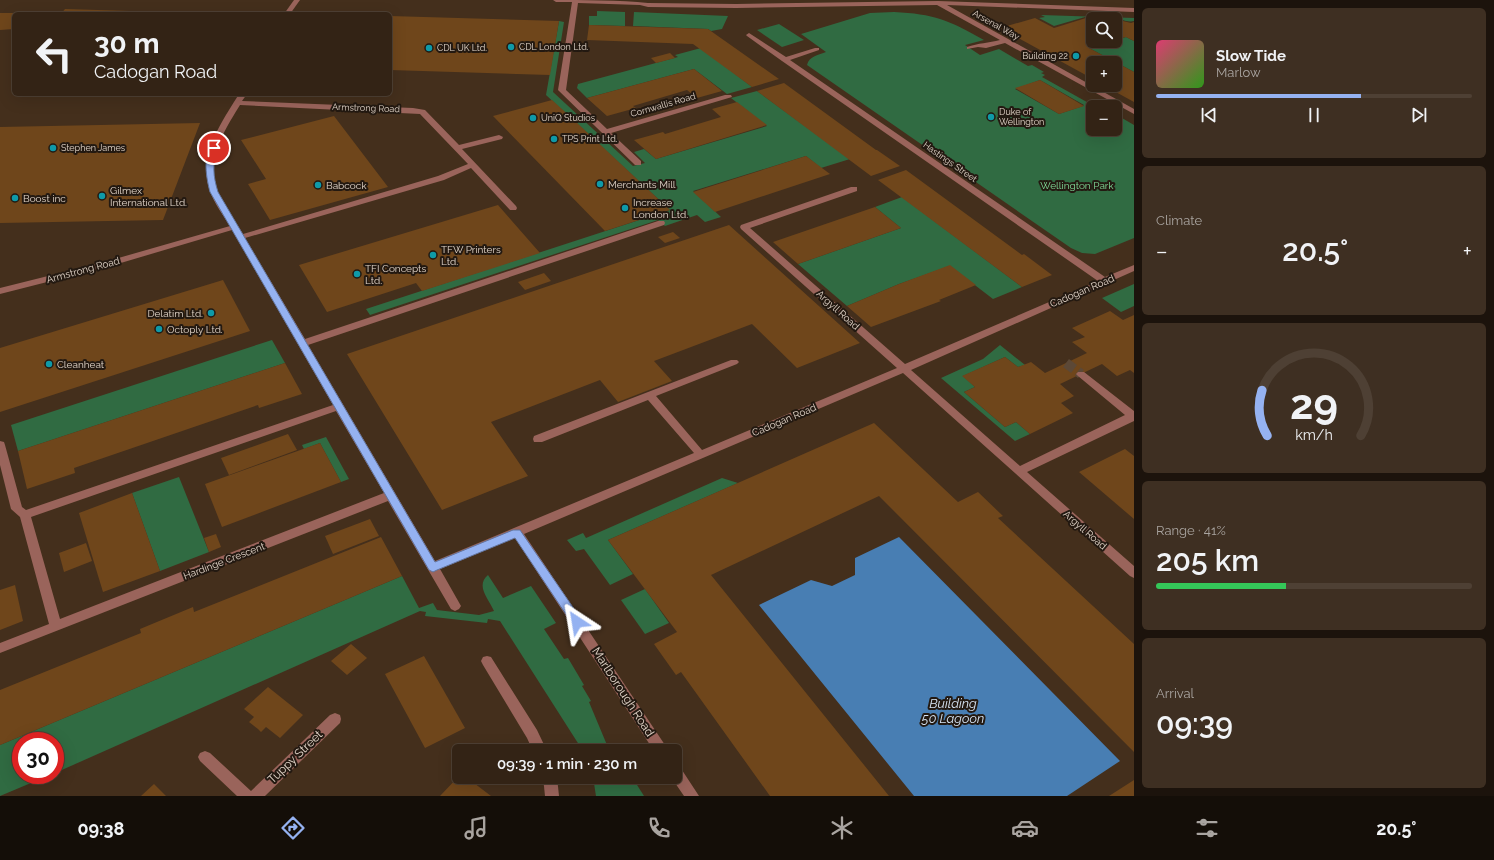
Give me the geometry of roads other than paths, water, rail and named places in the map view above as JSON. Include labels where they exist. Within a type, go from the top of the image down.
[{"type":"street","points":[[288,12],[297,0]]},
{"type":"street","points":[[556,0],[658,5],[736,6],[935,2],[1134,10]]},
{"type":"street","points":[[576,1],[562,90],[638,164]]},
{"type":"street","name":"Arsenal Way","points":[[935,2],[1134,112]]},
{"type":"street","name":"Hastings Street","points":[[749,35],[1104,281]]},
{"type":"street","points":[[969,48],[978,45],[986,46],[1006,41]]},
{"type":"street","points":[[976,52],[986,49],[986,46]]},
{"type":"street","points":[[784,60],[817,50]]},
{"type":"street","points":[[242,96],[219,137],[210,160],[210,176],[214,192],[340,406],[455,606]]},
{"type":"street","name":"Cornwallis Road","points":[[605,132],[728,97]]},
{"type":"street","name":"Armstrong Road","points":[[237,103],[413,110],[422,112],[458,148],[513,208]]},
{"type":"street","points":[[458,148],[498,137]]},
{"type":"street","points":[[241,237],[441,178],[472,165]]},
{"type":"street","name":"Argyll Road","points":[[854,189],[744,227],[1134,573]]},
{"type":"street","points":[[303,343],[661,223]]},
{"type":"street","name":"Armstrong Road","points":[[0,291],[105,265],[235,226]]},
{"type":"street","name":"Cadogan Road","points":[[433,567],[904,369],[1134,268]]},
{"type":"street","points":[[538,439],[734,362]]},
{"type":"street","points":[[1019,471],[1134,416],[1081,374]]},
{"type":"street","points":[[650,396],[700,455]]},
{"type":"street","points":[[25,515],[340,406]]},
{"type":"street","points":[[0,445],[17,509],[25,515],[56,626]]},
{"type":"street","name":"Hardinge Crescent","points":[[0,648],[391,495]]},
{"type":"street","name":"Marlborough Road","points":[[517,532],[657,744]]},
{"type":"street","points":[[487,661],[537,744]]},
{"type":"street","name":"Tuppy Street","points":[[255,796],[335,719]]},
{"type":"street","points":[[205,757],[247,796]]},
{"type":"street","points":[[682,781],[692,796]]},
{"type":"street","points":[[551,784],[552,796]]},
{"type":"water","name":"Building 50 Lagoon","points":[[899,537],[1120,761],[1067,796],[914,796],[759,605],[811,580],[832,586],[855,575],[855,558]]},
{"type":"tunnel","points":[[1066,363],[1081,374]]},
{"type":"place","name":"CDL London Ltd.","points":[[511,47]]},
{"type":"place","name":"CDL UK Ltd.","points":[[429,48]]},
{"type":"place","name":"Building 22","points":[[1076,56]]},
{"type":"place","name":"Duke of Wellington","points":[[991,117]]},
{"type":"place","name":"UniQ Studios","points":[[533,118]]},
{"type":"place","name":"TPS Print Ltd.","points":[[554,139]]},
{"type":"place","name":"Stephen James","points":[[53,148]]},
{"type":"place","name":"Merchants Mill","points":[[600,184]]},
{"type":"place","name":"Babcock","points":[[318,185]]},
{"type":"place","name":"Gilmex International Ltd.","points":[[102,196]]},
{"type":"place","name":"Boost inc","points":[[15,198]]},
{"type":"place","name":"Increase London Ltd.","points":[[625,208]]},
{"type":"place","name":"TFW Printers Ltd.","points":[[433,255]]},
{"type":"place","name":"TFI Concepts Ltd.","points":[[357,274]]},
{"type":"place","name":"Delatim Ltd.","points":[[211,313]]},
{"type":"place","name":"Octoply Ltd.","points":[[159,329]]},
{"type":"place","name":"Cleanheat","points":[[49,364]]},
{"type":"park label","name":"Wellington Park","points":[[1077,185]]}]
